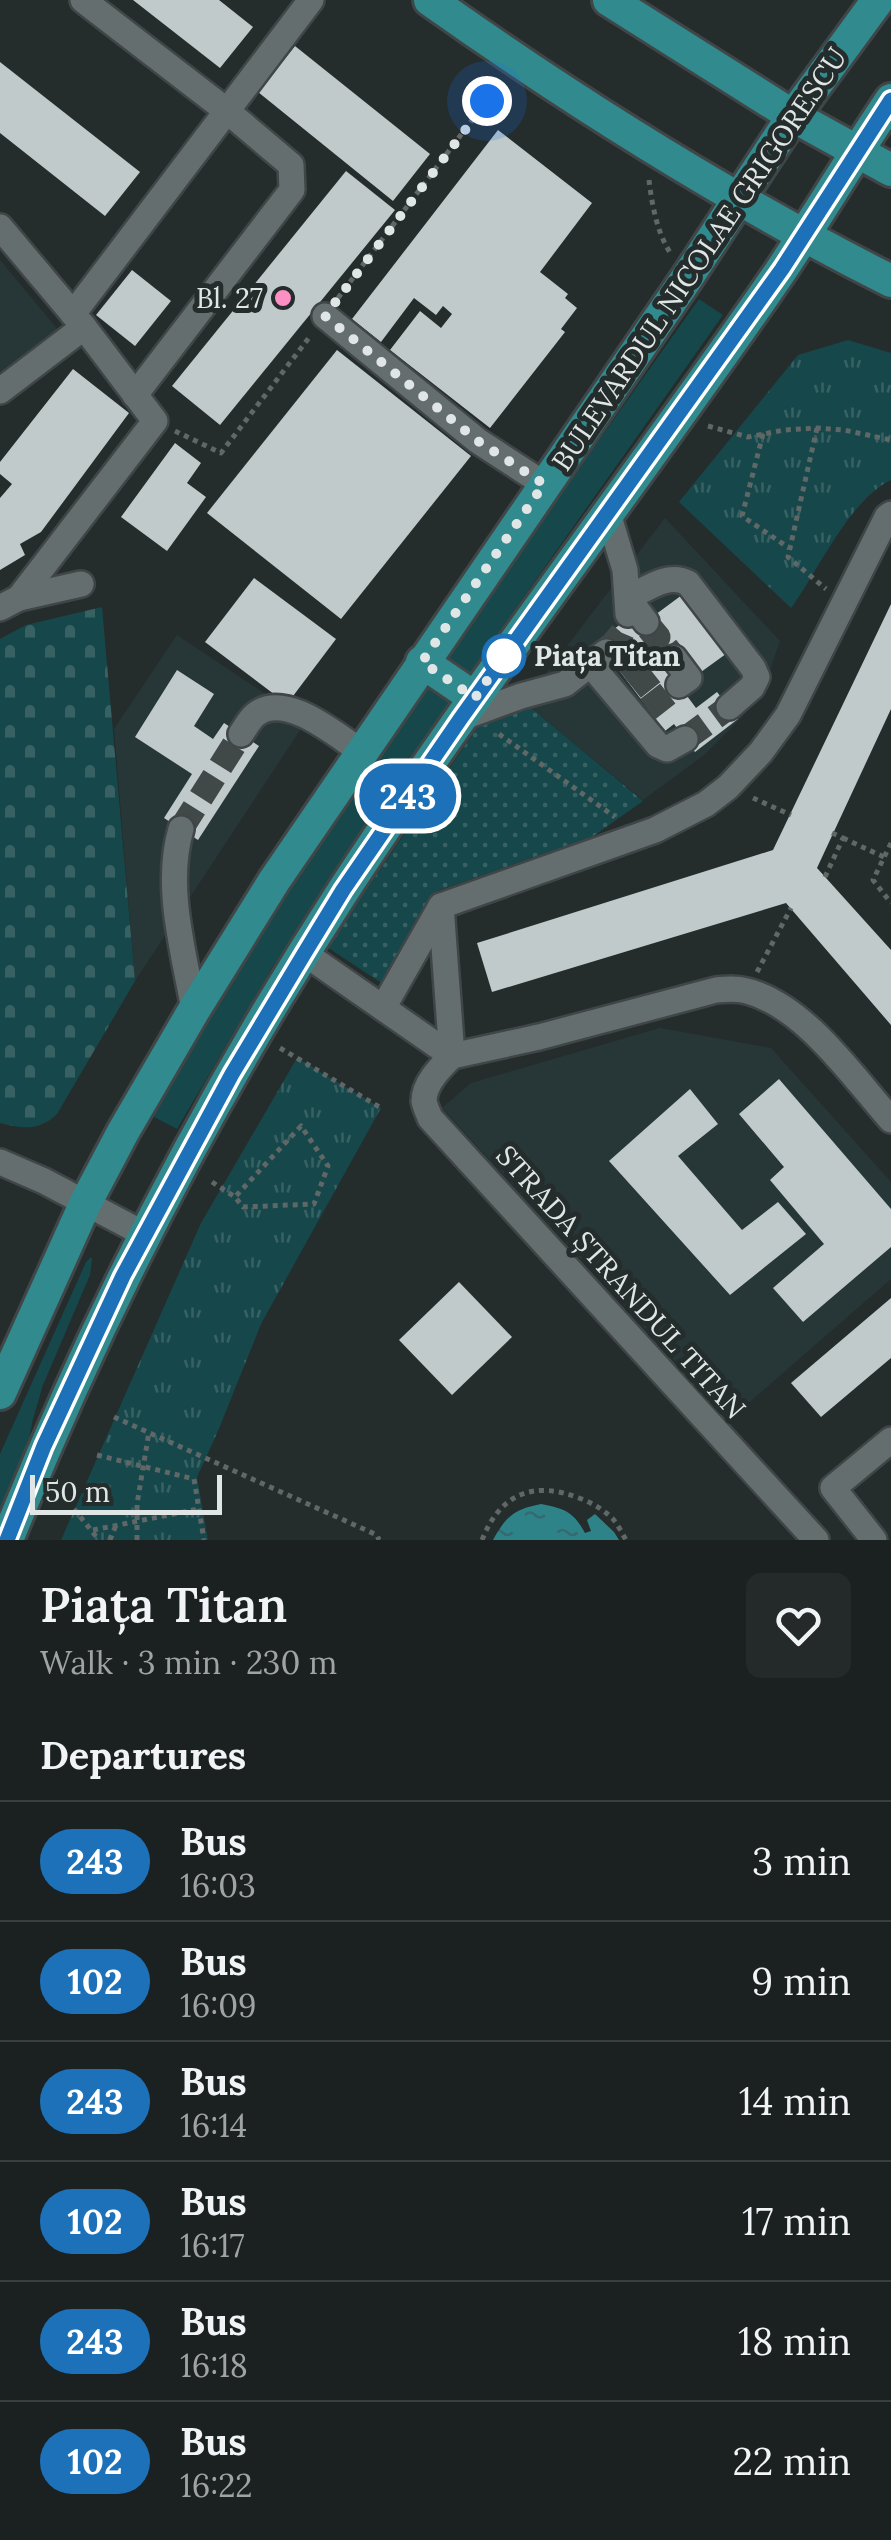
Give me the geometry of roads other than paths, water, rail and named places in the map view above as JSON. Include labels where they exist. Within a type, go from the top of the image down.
[{"type":"main road","points":[[430,0],[530,69],[737,199],[891,281]]},
{"type":"main road","points":[[609,0],[793,116],[891,170]]},
{"type":"main road","name":"BULEVARDUL NICOLAE GRIGORESCU","points":[[0,1392],[86,1202],[194,1010],[274,881],[687,278],[793,116],[878,0]]},
{"type":"main road","points":[[7,1540],[60,1410],[144,1234],[256,1033],[343,890],[802,237],[891,100]]},
{"type":"main road","points":[[422,662],[468,708]]},
{"type":"street","points":[[84,0],[291,164],[292,190],[135,395]]},
{"type":"street","points":[[0,391],[78,321],[227,111],[312,0]]},
{"type":"street","points":[[0,227],[154,422],[10,603]]},
{"type":"street","points":[[325,316],[478,441],[544,484]]},
{"type":"street","points":[[608,513],[634,613],[668,579],[678,577],[688,582],[753,668],[756,677],[752,687],[729,707]]},
{"type":"street","points":[[384,1008],[441,906],[656,830],[706,804],[728,787],[788,714],[891,514]]},
{"type":"street","points":[[10,603],[81,584]]},
{"type":"street","points":[[674,658],[689,678],[679,685]]},
{"type":"street","points":[[468,708],[566,684],[620,685],[658,745],[667,748],[685,739]]},
{"type":"street","points":[[241,734],[254,716],[266,708],[280,708],[300,711],[362,752]]},
{"type":"street","points":[[181,829],[175,848],[174,890],[194,1010]]},
{"type":"street","points":[[441,906],[452,1056]]},
{"type":"street","points":[[304,954],[452,1056],[716,990],[747,991],[776,1004],[808,1028],[891,1120]]},
{"type":"street","name":"STRADA ȘTRANDUL TITAN","points":[[452,1056],[428,1087],[424,1100],[430,1118],[816,1540]]},
{"type":"street","points":[[0,1162],[144,1234]]},
{"type":"street","points":[[874,1540],[833,1488],[891,1440]]},
{"type":"water","points":[[541,1504],[568,1512],[585,1533],[591,1531],[587,1520],[595,1514],[619,1540],[493,1540],[512,1515]]},
{"type":"tunnel","points":[[606,652],[628,619]]},
{"type":"tunnel","points":[[618,669],[658,637],[649,626]]},
{"type":"tunnel","points":[[633,688],[673,656],[658,637]]},
{"type":"tunnel","points":[[648,709],[679,685]]},
{"type":"tunnel","points":[[685,739],[729,707]]},
{"type":"tunnel","points":[[181,829],[241,734]]},
{"type":"place","name":"Bl. 27","points":[[283,298]]},
{"type":"place","name":"Piața Titan","points":[[504,656]]}]
